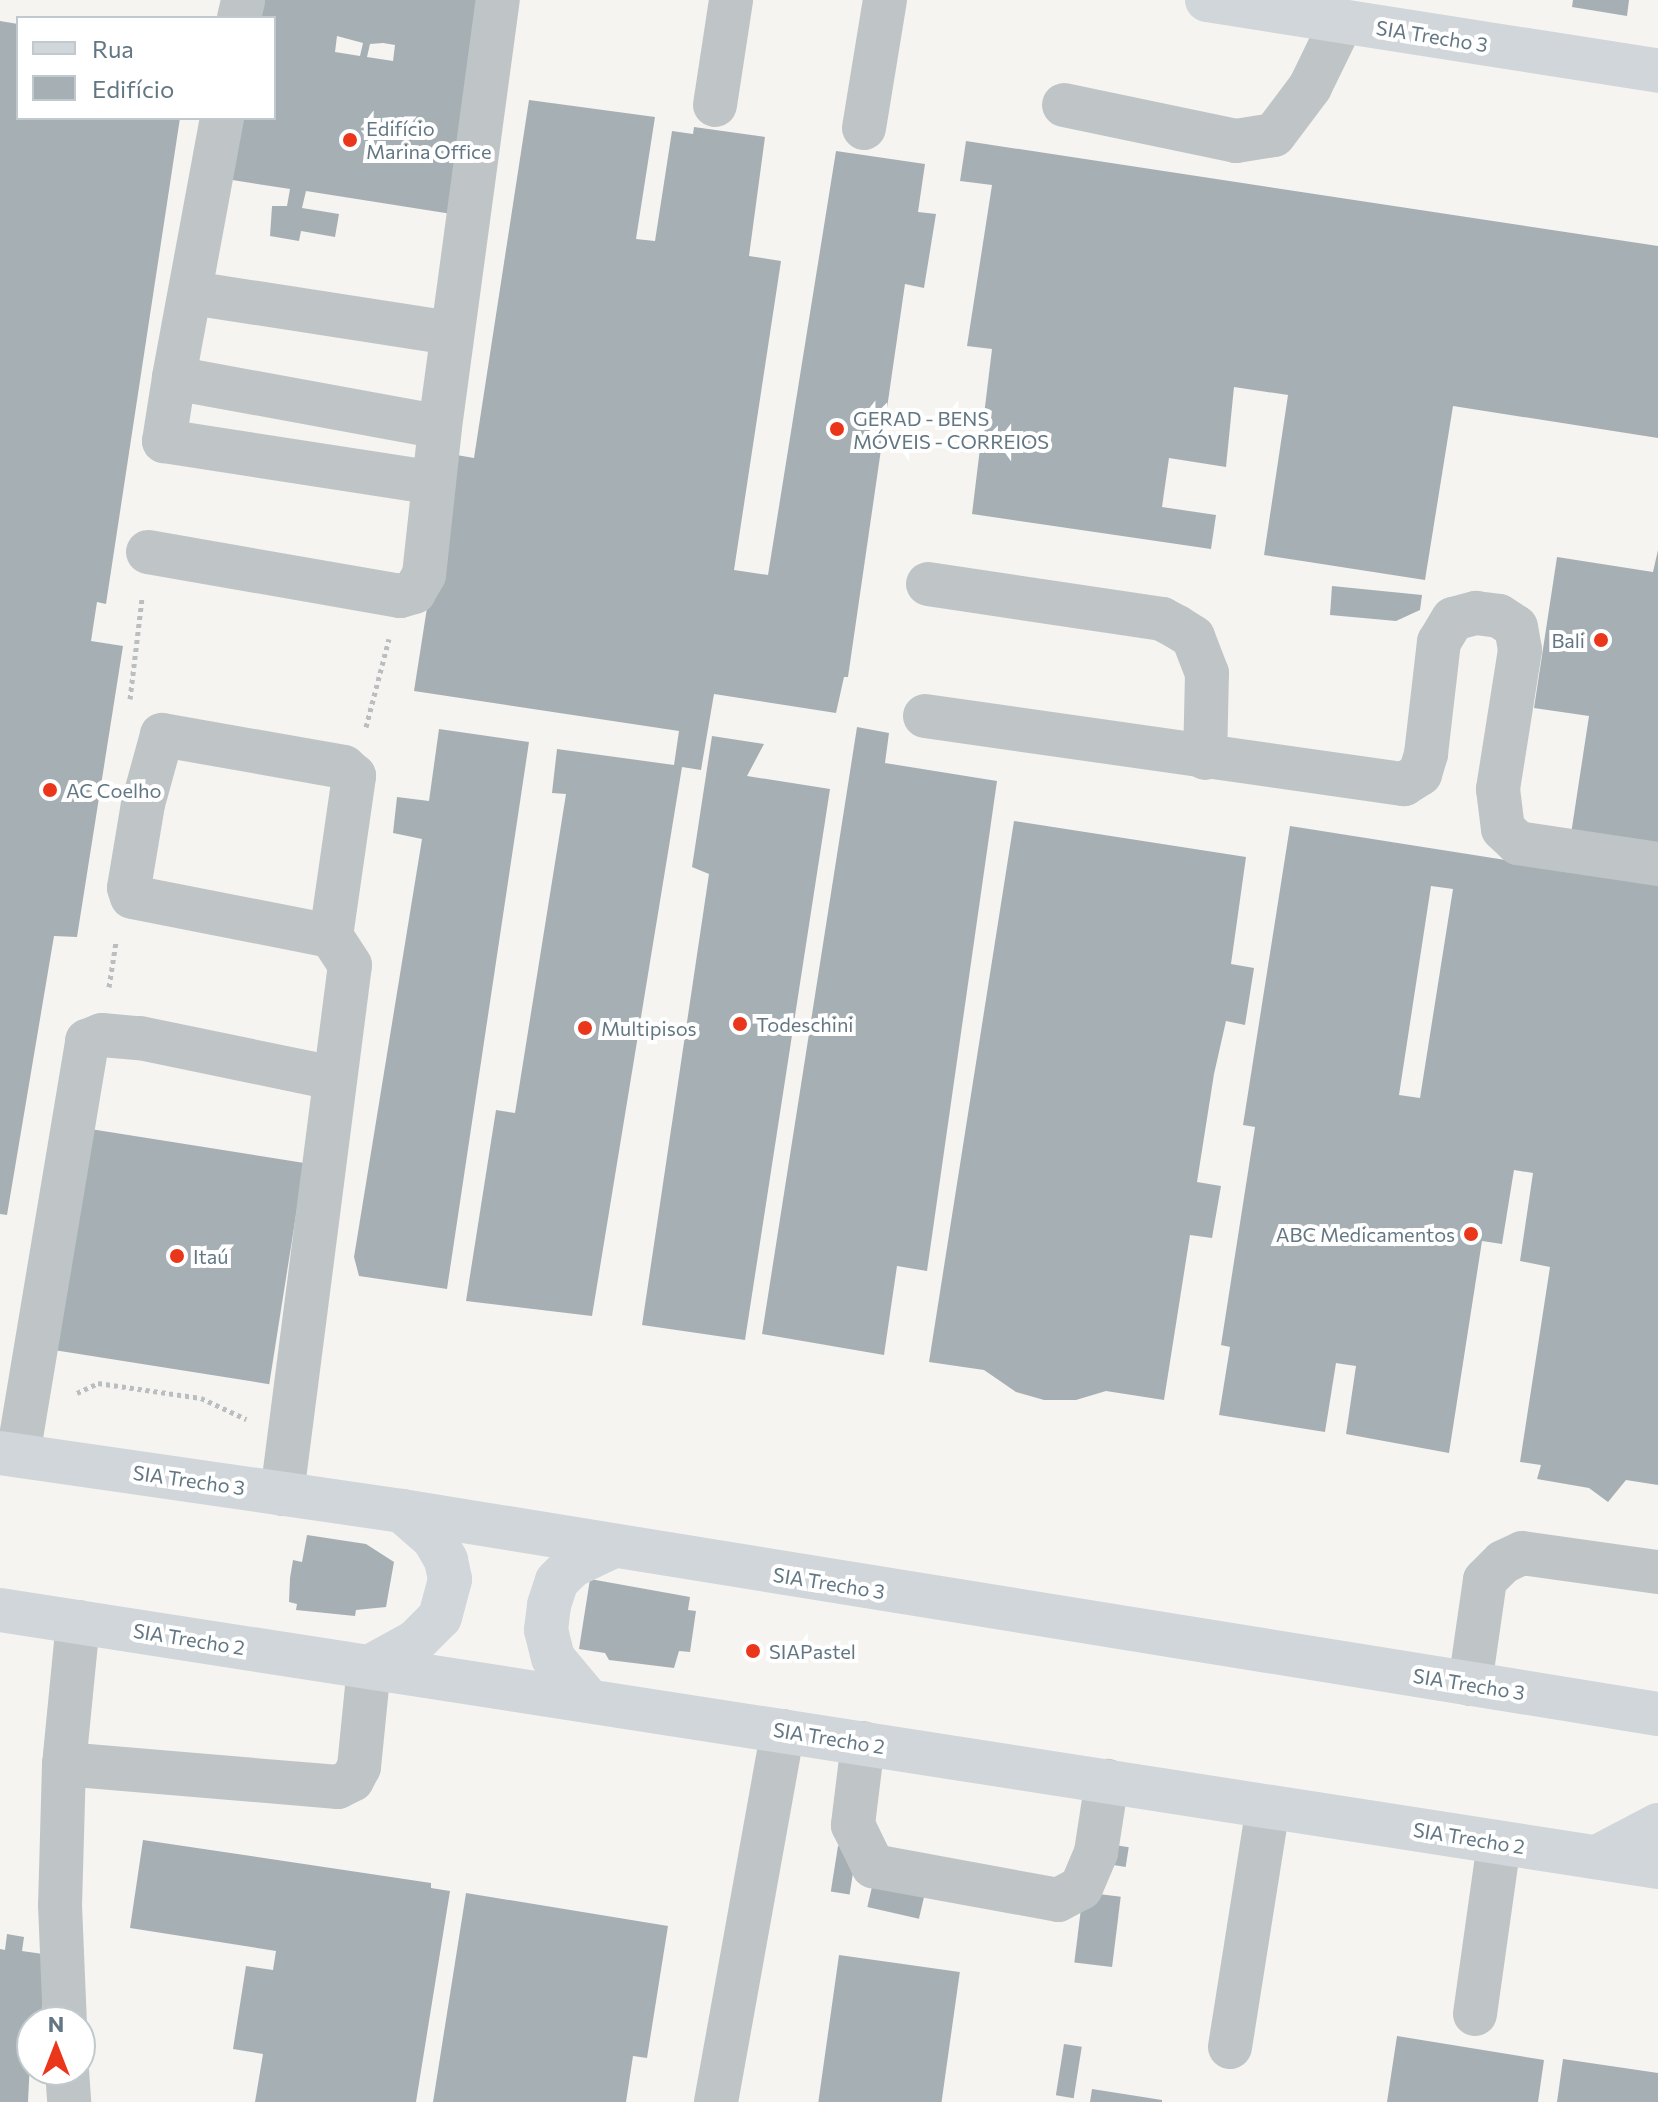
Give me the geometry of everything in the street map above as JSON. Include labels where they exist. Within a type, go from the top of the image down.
[{"type":"main road","name":"SIA Trecho 3","points":[[1207,0],[1345,11],[1658,71]]},
{"type":"main road","name":"SIA Trecho 3","points":[[9,1454],[402,1511],[609,1548],[1658,1714]]},
{"type":"main road","points":[[369,1667],[415,1642],[440,1617],[450,1579],[446,1560],[434,1539],[402,1511]]},
{"type":"main road","points":[[589,1701],[553,1658],[546,1630],[549,1605],[557,1581],[572,1566],[609,1548]]},
{"type":"main road","name":"SIA Trecho 2","points":[[0,1610],[1658,1867]]},
{"type":"main road","points":[[1597,1857],[1658,1825]]},
{"type":"lane","points":[[148,552],[400,596],[414,592],[424,575],[449,333],[498,0]]},
{"type":"lane","points":[[715,105],[731,0]]},
{"type":"lane","points":[[864,128],[885,0]]},
{"type":"lane","points":[[1064,105],[1236,141],[1274,135],[1310,87],[1345,11]]},
{"type":"lane","points":[[222,120],[164,441],[434,483]]},
{"type":"lane","points":[[192,293],[449,333]]},
{"type":"lane","points":[[174,378],[440,427]]},
{"type":"lane","points":[[928,584],[1162,619],[1193,637],[1207,673],[1205,758]]},
{"type":"lane","points":[[925,716],[1390,784],[1415,780],[1426,754],[1439,642],[1453,619],[1476,613],[1499,616],[1516,627],[1520,650],[1498,789],[1503,829],[1518,843],[1658,864]]},
{"type":"lane","points":[[282,1494],[288,1428],[350,965],[331,936],[354,776],[344,767],[162,735],[143,804],[129,888],[132,897],[331,936]]},
{"type":"lane","points":[[9,1454],[29,1389],[87,1041],[102,1035],[140,1038],[334,1078]]},
{"type":"lane","points":[[1470,1684],[1485,1580],[1503,1562],[1522,1553],[1658,1572]]},
{"type":"lane","points":[[64,2006],[60,1905],[64,1764],[78,1622]]},
{"type":"lane","points":[[64,1764],[338,1787],[352,1780],[359,1767],[369,1667]]},
{"type":"lane","points":[[716,2102],[783,1731]]},
{"type":"lane","points":[[863,1743],[853,1825],[873,1866],[1058,1900],[1081,1888],[1096,1852],[1107,1781]]},
{"type":"lane","points":[[1230,2047],[1268,1807]]},
{"type":"lane","points":[[1475,2014],[1499,1843]]},
{"type":"path","points":[[148,552],[129,692],[134,719],[162,735]]},
{"type":"path","points":[[354,776],[400,596]]},
{"type":"path","points":[[109,983],[116,943]]},
{"type":"path","points":[[29,1389],[53,1392],[61,1400],[98,1383],[201,1398],[239,1418],[288,1428]]},
{"type":"building","name":"Edifício Marina Office","points":[[253,0],[491,0],[458,215],[306,191],[302,208],[339,214],[335,237],[301,231],[299,241],[270,236],[272,206],[287,206],[290,189],[226,179],[235,120],[276,120],[276,16],[250,16]],"holes":[[[337,36],[363,43],[360,56],[335,52]],[[370,44],[395,45],[393,61],[367,57]]]},
{"type":"building","points":[[1573,0],[1629,0],[1627,16],[1572,7]]},
{"type":"building","points":[[0,21],[16,24],[16,120],[180,120],[106,604],[97,602],[91,641],[123,646],[77,937],[54,936],[7,1215],[0,1214]]},
{"type":"building","points":[[529,100],[655,117],[636,239],[655,241],[672,131],[693,134],[694,127],[765,137],[749,256],[781,261],[734,570],[768,575],[836,151],[925,164],[918,212],[936,214],[924,288],[905,284],[848,677],[844,677],[836,713],[714,694],[701,770],[682,767],[592,1316],[466,1301],[496,1110],[515,1113],[566,794],[552,793],[557,749],[674,765],[679,731],[414,691],[451,454],[474,458]]},
{"type":"building","points":[[966,141],[1658,246],[1658,438],[1453,406],[1425,580],[1264,555],[1288,395],[1234,387],[1226,467],[1169,458],[1162,507],[1216,515],[1211,549],[972,514],[992,349],[967,346],[992,185],[960,181]]},
{"type":"building","name":"Bali","points":[[1658,550],[1658,847],[1571,834],[1589,716],[1534,708],[1557,557],[1653,572]]},
{"type":"building","points":[[1332,586],[1422,595],[1420,610],[1396,621],[1330,615]]},
{"type":"building","points":[[857,727],[889,733],[885,763],[997,781],[927,1271],[897,1266],[884,1355],[762,1334]]},
{"type":"building","points":[[439,729],[529,742],[447,1289],[359,1276],[354,1257],[422,839],[393,833],[397,797],[429,801]]},
{"type":"building","name":"Todeschini","points":[[712,736],[764,744],[747,776],[830,789],[745,1340],[642,1325],[709,874],[692,867]]},
{"type":"building","points":[[1014,821],[1246,857],[1231,964],[1254,968],[1245,1025],[1226,1021],[1214,1074],[1197,1182],[1221,1186],[1212,1238],[1190,1235],[1164,1400],[1106,1391],[1076,1400],[1044,1400],[1016,1392],[984,1370],[929,1362]]},
{"type":"building","points":[[1290,826],[1658,884],[1658,1485],[1626,1480],[1608,1502],[1589,1488],[1537,1479],[1541,1465],[1520,1462],[1550,1267],[1520,1261],[1533,1173],[1514,1170],[1502,1244],[1482,1241],[1449,1453],[1346,1434],[1356,1366],[1336,1363],[1325,1432],[1219,1415],[1230,1347],[1221,1345],[1255,1127],[1243,1125]],"holes":[[[1431,886],[1453,889],[1420,1098],[1399,1095]]]},
{"type":"building","name":"Itaú","points":[[84,1128],[304,1163],[269,1384],[49,1349]]},
{"type":"building","points":[[307,1535],[366,1544],[394,1562],[386,1607],[356,1610],[355,1616],[296,1610],[297,1604],[289,1602],[290,1578],[293,1560],[302,1562]]},
{"type":"building","points":[[590,1579],[690,1597],[688,1610],[696,1611],[690,1652],[679,1651],[674,1668],[609,1660],[605,1653],[579,1649]]},
{"type":"building","points":[[143,1840],[431,1883],[431,1888],[450,1891],[416,2102],[255,2102],[263,2054],[233,2049],[246,1966],[273,1970],[276,1951],[130,1928]]},
{"type":"building","points":[[1109,1844],[1129,1847],[1126,1867],[1106,1864]]},
{"type":"building","points":[[838,1846],[857,1849],[850,1894],[831,1891]]},
{"type":"building","points":[[877,1865],[929,1877],[919,1919],[867,1907]]},
{"type":"building","points":[[1083,1892],[1121,1897],[1112,1967],[1074,1962]]},
{"type":"building","points":[[466,1893],[668,1926],[647,2058],[633,2056],[626,2102],[433,2102]]},
{"type":"building","points":[[7,1934],[24,1937],[22,1951],[50,1955],[42,2006],[16,2006],[16,2086],[29,2086],[28,2102],[0,2102],[0,1949],[5,1950]]},
{"type":"building","points":[[839,1955],[960,1972],[942,2102],[818,2102]]},
{"type":"building","points":[[1397,2036],[1544,2060],[1538,2102],[1387,2102]]},
{"type":"building","points":[[1064,2044],[1082,2047],[1074,2098],[1056,2095]]},
{"type":"building","points":[[1563,2059],[1658,2073],[1658,2102],[1557,2102]]},
{"type":"building","points":[[1092,2089],[1162,2100],[1162,2102],[1090,2102]]},
{"type":"place","name":"Edifício Marina Office","points":[[350,140]]},
{"type":"place","name":"GERAD - BENS MÓVEIS - CORREIOS","points":[[837,429]]},
{"type":"place","name":"Bali","points":[[1601,640]]},
{"type":"place","name":"AC Coelho","points":[[50,790]]},
{"type":"place","name":"Todeschini","points":[[740,1024]]},
{"type":"place","name":"Multipisos","points":[[585,1028]]},
{"type":"place","name":"ABC Medicamentos","points":[[1471,1234]]},
{"type":"place","name":"Itaú","points":[[177,1256]]},
{"type":"place","name":"SIAPastel","points":[[753,1651]]}]
